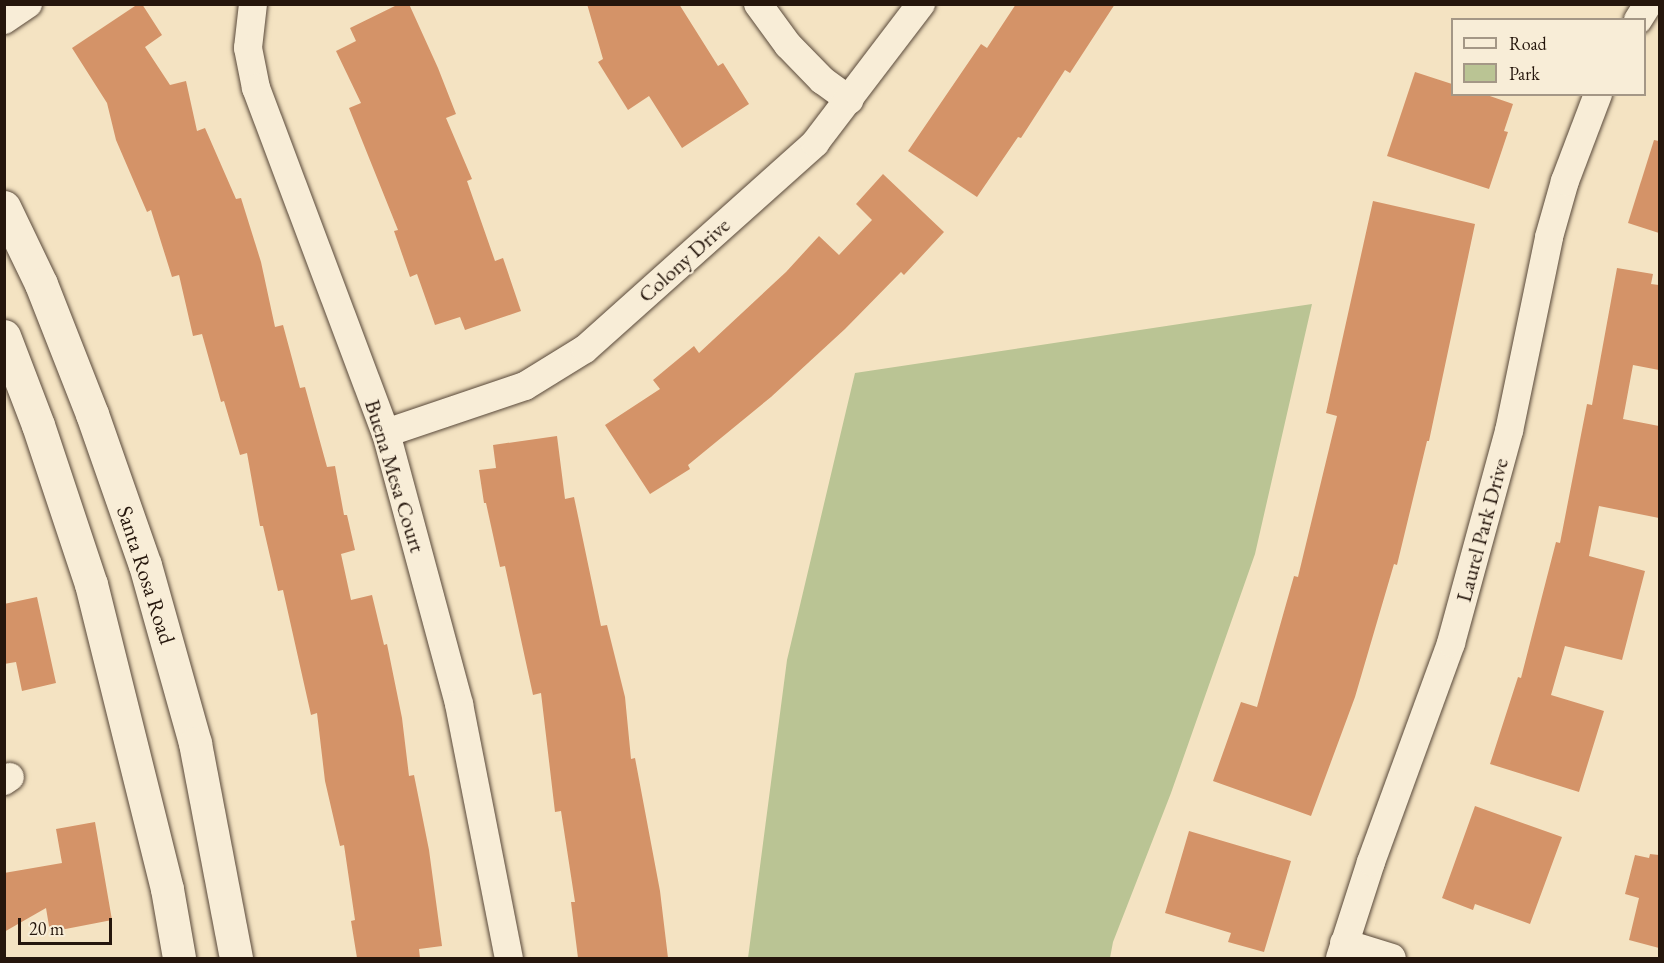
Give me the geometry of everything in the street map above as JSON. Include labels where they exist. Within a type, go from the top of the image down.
[{"type":"main road","name":"Santa Rosa Road","points":[[4,207],[40,284],[92,414],[145,565],[195,743],[236,958]]},
{"type":"main road","points":[[4,336],[38,425],[91,584],[167,889],[179,958]]},
{"type":"street","points":[[4,20],[28,4]]},
{"type":"street","name":"Buena Mesa Court","points":[[253,4],[248,48],[256,88],[386,433],[459,704],[509,958]]},
{"type":"street","points":[[758,4],[788,45],[822,80],[850,100]]},
{"type":"street","name":"Colony Drive","points":[[386,433],[525,386],[585,349],[815,143],[921,4]]},
{"type":"street","points":[[1639,18],[1648,4]]},
{"type":"street","name":"Laurel Park Drive","points":[[1342,951],[1451,643],[1509,431],[1549,237],[1565,181],[1597,96]]},
{"type":"street","points":[[1342,951],[1392,958]]},
{"type":"green space","points":[[1312,304],[1255,554],[1171,793],[1113,942],[1110,958],[748,958],[787,660],[855,373]]},
{"type":"building","points":[[138,4],[142,4],[162,35],[145,47],[170,85],[186,81],[197,131],[205,128],[236,199],[241,198],[261,262],[275,327],[283,325],[300,388],[305,387],[327,467],[335,466],[344,515],[347,515],[355,550],[341,554],[351,600],[372,595],[384,645],[387,644],[402,718],[409,776],[414,775],[429,850],[442,946],[419,949],[420,958],[357,958],[351,921],[355,920],[344,845],[340,846],[325,781],[317,713],[311,715],[283,590],[278,591],[263,526],[260,526],[247,453],[240,455],[224,401],[221,402],[202,334],[193,336],[179,275],[172,277],[151,210],[147,212],[116,140],[107,103],[72,48]]},
{"type":"building","points":[[399,4],[409,4],[438,68],[456,114],[446,118],[472,179],[467,181],[495,261],[503,258],[521,311],[465,330],[460,317],[435,325],[417,274],[410,277],[394,231],[398,230],[349,108],[361,103],[336,51],[356,41],[350,28]]},
{"type":"building","points":[[587,4],[679,4],[718,66],[723,63],[749,104],[682,148],[649,96],[628,110],[598,62],[603,59]]},
{"type":"building","points":[[1016,4],[1115,4],[1070,73],[1065,70],[1021,138],[1018,137],[977,197],[908,151],[981,44],[987,48]]},
{"type":"building","points":[[1415,72],[1451,84],[1451,96],[1490,96],[1513,104],[1504,131],[1508,132],[1489,189],[1387,156]]},
{"type":"building","points":[[1654,140],[1659,141],[1659,233],[1628,223]]},
{"type":"building","points":[[883,174],[944,232],[904,275],[901,272],[845,329],[771,397],[688,465],[690,469],[650,494],[605,425],[660,389],[653,380],[694,346],[699,353],[786,272],[819,236],[839,255],[872,220],[856,204]]},
{"type":"building","points":[[1373,201],[1475,224],[1429,441],[1427,441],[1397,565],[1394,564],[1355,697],[1311,816],[1213,781],[1241,702],[1257,707],[1294,576],[1298,577],[1337,416],[1326,413]]},
{"type":"building","points":[[1617,268],[1653,274],[1651,284],[1659,285],[1659,370],[1633,365],[1623,419],[1659,426],[1659,518],[1599,506],[1589,556],[1645,571],[1622,660],[1565,646],[1551,695],[1604,711],[1579,792],[1490,764],[1518,677],[1521,678],[1556,542],[1560,543],[1587,404],[1592,405]]},
{"type":"building","points":[[557,436],[565,499],[574,497],[601,626],[607,625],[625,697],[631,759],[635,758],[660,891],[668,958],[578,958],[571,902],[575,902],[561,811],[555,812],[541,693],[533,695],[505,566],[500,567],[486,503],[484,503],[479,470],[496,468],[493,445]]},
{"type":"building","points":[[37,597],[56,683],[22,691],[16,662],[4,664],[4,604]]},
{"type":"building","points":[[1475,806],[1562,837],[1530,924],[1475,904],[1473,910],[1442,898]]},
{"type":"building","points":[[95,822],[112,920],[50,932],[46,908],[4,932],[4,873],[62,863],[56,829]]},
{"type":"building","points":[[1189,831],[1291,861],[1264,952],[1228,942],[1231,933],[1165,913]]},
{"type":"building","points":[[1650,854],[1659,855],[1659,948],[1629,940],[1639,898],[1625,894],[1635,855],[1649,858]]}]
